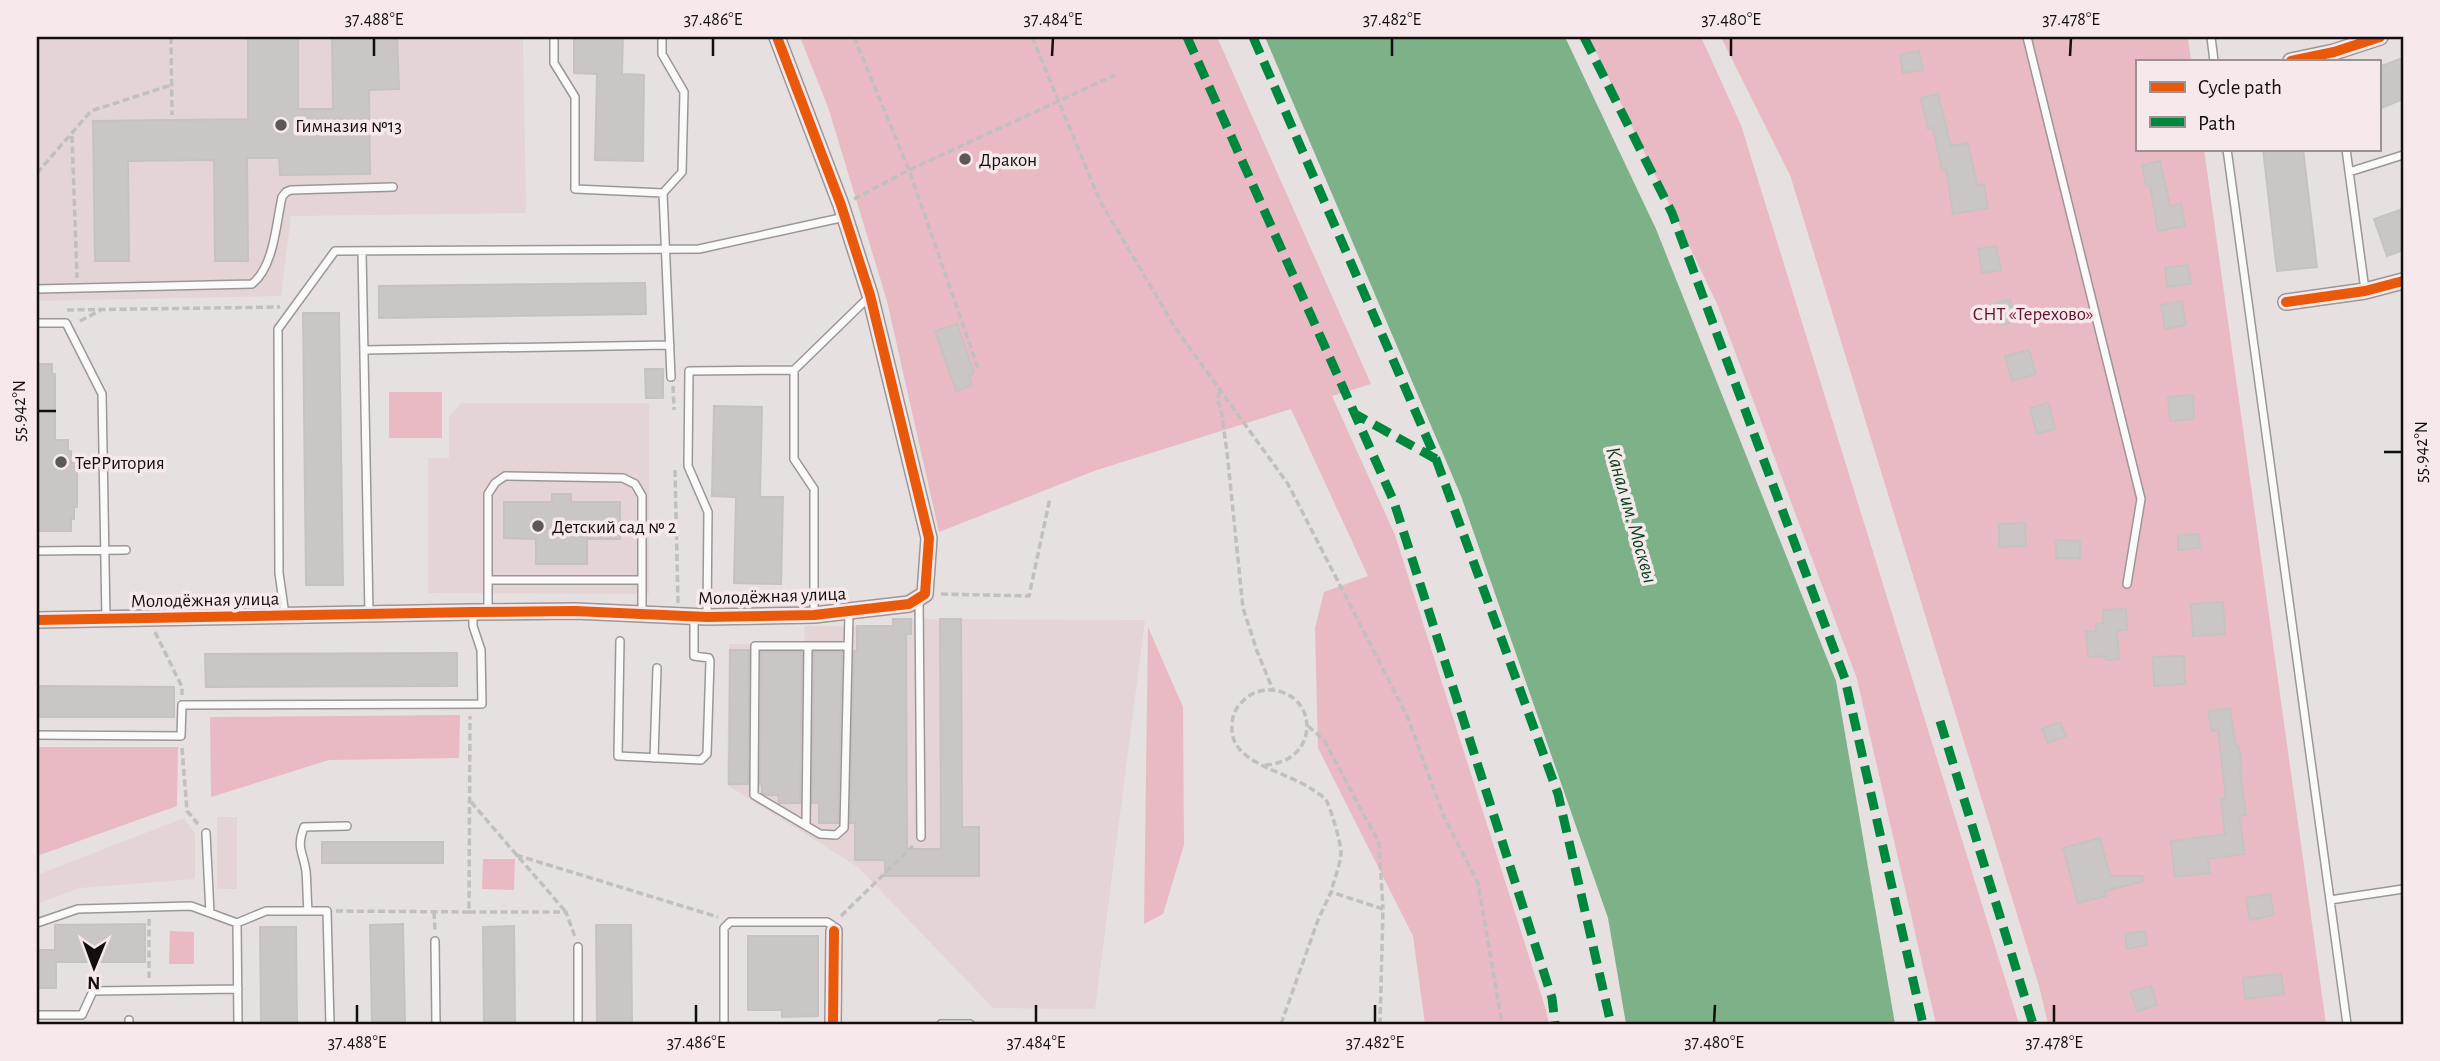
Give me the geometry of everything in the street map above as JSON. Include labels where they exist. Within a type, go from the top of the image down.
[{"type":"street","points":[[777,37],[845,217],[870,295],[929,538],[922,595]]},
{"type":"street","points":[[2302,60],[2335,57],[2380,37]]},
{"type":"street","points":[[2286,302],[2365,291],[2403,281]]},
{"type":"street","name":"Молодёжная улица","points":[[37,620],[480,612],[642,613],[701,617],[814,615],[909,604],[922,595]]},
{"type":"street","points":[[833,928],[833,1024]]},
{"type":"lane","points":[[554,37],[554,62],[575,97],[575,189],[663,193]]},
{"type":"lane","points":[[662,37],[662,54],[684,92],[682,172],[663,193],[671,377]]},
{"type":"lane","points":[[2027,37],[2141,499],[2127,584]]},
{"type":"lane","points":[[2211,37],[2214,60]]},
{"type":"lane","points":[[2227,150],[2347,1024]]},
{"type":"lane","points":[[2346,150],[2365,291]]},
{"type":"lane","points":[[2349,172],[2403,155]]},
{"type":"lane","points":[[37,289],[252,284],[267,267],[282,197],[286,192],[393,187]]},
{"type":"lane","points":[[285,615],[279,573],[278,329],[335,251],[699,248],[845,217]]},
{"type":"lane","points":[[362,252],[369,614]]},
{"type":"lane","points":[[620,641],[617,752],[622,757],[701,760],[707,754],[710,661],[709,658],[694,656],[701,617],[708,512],[688,466],[689,371],[794,370],[870,295]]},
{"type":"lane","points":[[37,323],[66,323],[102,394],[106,619]]},
{"type":"lane","points":[[364,350],[670,345]]},
{"type":"lane","points":[[794,370],[794,459],[814,489],[814,615]]},
{"type":"lane","points":[[37,735],[181,736],[182,705],[482,704],[481,650],[473,626],[480,612],[488,580],[488,494],[495,483],[505,476],[623,478],[635,484],[642,496],[642,613]]},
{"type":"lane","points":[[37,551],[127,550]]},
{"type":"lane","points":[[488,580],[641,580]]},
{"type":"lane","points":[[921,837],[922,595]]},
{"type":"lane","points":[[848,646],[755,646],[754,795],[820,834],[836,835],[844,828],[849,611]]},
{"type":"lane","points":[[806,825],[808,646]]},
{"type":"lane","points":[[654,758],[657,668]]},
{"type":"lane","points":[[307,911],[306,868],[300,854],[299,841],[304,827],[347,826]]},
{"type":"lane","points":[[206,834],[210,913]]},
{"type":"lane","points":[[2330,900],[2403,889]]},
{"type":"lane","points":[[37,923],[78,909],[191,906],[237,923],[266,911],[327,911],[330,1024]]},
{"type":"lane","points":[[724,1024],[724,928],[730,922],[827,922],[833,928]]},
{"type":"lane","points":[[237,923],[237,1024]]},
{"type":"lane","points":[[435,941],[436,1024]]},
{"type":"lane","points":[[578,947],[578,1024]]},
{"type":"lane","points":[[37,1015],[82,1015],[93,991],[238,989]]},
{"type":"lane","points":[[943,1024],[970,1024]]},
{"type":"path","points":[[171,37],[172,115]]},
{"type":"path","points":[[854,37],[909,170],[978,368]]},
{"type":"path","points":[[1032,37],[1100,201],[1175,330],[1288,484],[1408,718],[1444,817],[1478,883],[1502,1024]]},
{"type":"path","points":[[849,202],[909,170],[1115,75]]},
{"type":"path","points":[[37,173],[91,111],[172,85]]},
{"type":"path","points":[[72,134],[77,288]]},
{"type":"path","points":[[61,310],[275,306],[293,309]]},
{"type":"path","points":[[69,327],[103,309]]},
{"type":"path","points":[[674,389],[674,415]]},
{"type":"path","points":[[1220,391],[1217,399],[1222,410],[1243,608],[1273,690]]},
{"type":"path","points":[[676,469],[678,615]]},
{"type":"path","points":[[922,595],[1029,596],[1050,498]]},
{"type":"path","points":[[148,617],[182,687],[182,705]]},
{"type":"path","points":[[1265,765],[1290,760],[1306,739],[1305,714],[1299,704],[1290,696],[1273,690],[1255,692],[1237,707],[1232,718],[1234,743],[1252,762],[1265,765],[1301,782],[1326,800],[1341,850],[1332,892],[1318,920],[1281,1024]]},
{"type":"path","points":[[468,912],[469,704]]},
{"type":"path","points":[[1307,726],[1324,740],[1379,843],[1383,909],[1380,1024]]},
{"type":"path","points":[[181,736],[187,811],[206,834]]},
{"type":"path","points":[[470,801],[566,912],[578,947]]},
{"type":"path","points":[[833,928],[921,837]]},
{"type":"path","points":[[516,855],[700,909],[730,922]]},
{"type":"path","points":[[1332,892],[1383,909]]},
{"type":"path","points":[[149,907],[149,991]]},
{"type":"path","points":[[327,911],[566,912]]},
{"type":"path","points":[[434,912],[435,941]]},
{"type":"shaded area","name":"Гимназия №13","points":[[37,37],[523,37],[526,213],[291,216],[281,296],[37,301]]},
{"type":"shaded area","name":"Детский сад № 2","points":[[461,403],[649,403],[649,594],[428,593],[428,458],[449,458],[449,416]]},
{"type":"shaded area","points":[[893,619],[1145,620],[1095,1009],[993,1008],[858,867],[727,785],[729,644],[804,644],[805,626],[892,626]]},
{"type":"shaded area","points":[[217,817],[237,817],[237,889],[217,889]]},
{"type":"shaded area","points":[[184,818],[195,834],[195,879],[80,888],[37,904],[37,875]]},
{"type":"green space","points":[[800,37],[1217,37],[1371,384],[1332,396],[1395,535],[1549,1024],[1425,1024],[1413,936],[1318,748],[1315,628],[1324,592],[1368,576],[1291,409],[1094,471],[939,532],[887,301],[828,107]]},
{"type":"green space","points":[[1589,37],[1701,37],[1741,125],[2019,1024],[1936,1024],[1857,679],[1718,306]]},
{"type":"green space","name":"СНТ «Терехово»","points":[[1721,37],[2188,37],[2191,60],[2136,60],[2136,150],[2204,150],[2326,1024],[2048,1024],[2039,986],[1790,175]]},
{"type":"green space","points":[[389,392],[442,392],[442,438],[389,438]]},
{"type":"green space","points":[[1148,627],[1183,707],[1184,845],[1163,914],[1144,924]]},
{"type":"green space","points":[[460,715],[459,758],[329,760],[211,797],[210,717]]},
{"type":"green space","points":[[37,747],[178,747],[177,806],[37,856]]},
{"type":"green space","points":[[483,859],[515,859],[514,890],[482,889]]},
{"type":"green space","points":[[170,931],[194,932],[194,964],[169,964]]},
{"type":"water","name":"Канал им. Москвы","points":[[1265,37],[1565,37],[1656,229],[1836,681],[1895,1024],[1626,1024],[1608,918],[1461,496]]},
{"type":"building","points":[[248,37],[298,37],[298,109],[333,109],[332,37],[397,37],[399,89],[369,90],[370,174],[280,175],[279,158],[247,158],[248,261],[215,261],[214,160],[128,161],[129,261],[95,261],[93,121],[248,119]]},
{"type":"building","points":[[574,37],[623,37],[622,74],[644,75],[643,161],[595,160],[597,74],[574,73]]},
{"type":"building","points":[[1919,51],[1923,70],[1903,73],[1900,55]]},
{"type":"building","points":[[2403,58],[2403,99],[2380,109],[2380,67]]},
{"type":"building","points":[[1938,94],[1951,146],[1968,143],[1977,185],[1984,184],[1988,208],[1953,214],[1946,169],[1942,170],[1933,128],[1928,129],[1921,98]]},
{"type":"building","points":[[2263,150],[2303,150],[2317,267],[2277,271]]},
{"type":"building","points":[[2160,161],[2170,206],[2181,204],[2185,226],[2158,231],[2150,185],[2146,186],[2142,165]]},
{"type":"building","points":[[2403,209],[2403,250],[2387,256],[2374,219]]},
{"type":"building","points":[[1996,246],[2001,270],[1982,273],[1978,249]]},
{"type":"building","points":[[2188,265],[2191,284],[2167,287],[2165,268]]},
{"type":"building","points":[[645,283],[646,314],[379,318],[379,286]]},
{"type":"building","points":[[2010,299],[2016,321],[2001,325],[1995,303]]},
{"type":"building","points":[[2182,301],[2186,325],[2165,329],[2161,305]]},
{"type":"building","points":[[303,313],[339,313],[343,585],[306,585]]},
{"type":"building","points":[[957,324],[974,373],[969,375],[972,385],[956,391],[935,331]]},
{"type":"building","points":[[2029,350],[2036,374],[2012,381],[2005,356]]},
{"type":"building","points":[[37,364],[52,364],[52,374],[55,374],[55,440],[68,440],[71,463],[77,463],[77,507],[74,507],[74,519],[71,518],[71,531],[37,531]]},
{"type":"building","points":[[645,369],[663,369],[663,398],[646,398]]},
{"type":"building","points":[[2193,395],[2194,419],[2170,421],[2168,397]]},
{"type":"building","points":[[2049,403],[2055,429],[2037,434],[2030,408]]},
{"type":"building","points":[[714,406],[762,407],[760,497],[783,497],[781,584],[734,583],[736,497],[712,496]]},
{"type":"building","points":[[552,494],[571,494],[571,502],[620,502],[620,539],[587,539],[587,564],[536,564],[536,539],[504,538],[504,502],[552,502]]},
{"type":"building","points":[[2025,523],[2026,546],[1999,547],[1999,524]]},
{"type":"building","points":[[2199,534],[2200,548],[2178,550],[2178,535]]},
{"type":"building","points":[[2056,540],[2080,541],[2080,558],[2056,558]]},
{"type":"building","points":[[2223,602],[2225,634],[2193,636],[2191,604]]},
{"type":"building","points":[[2126,609],[2127,630],[2117,630],[2119,659],[2088,657],[2086,631],[2096,631],[2096,624],[2103,623],[2103,610]]},
{"type":"building","points":[[893,619],[911,619],[911,634],[906,634],[907,849],[941,849],[940,619],[961,619],[962,827],[979,827],[979,876],[885,876],[885,860],[855,860],[855,823],[850,823],[854,651],[857,651],[857,626],[893,626]]},
{"type":"building","points":[[730,650],[749,650],[748,784],[729,784]]},
{"type":"building","points":[[761,652],[802,652],[800,803],[779,803],[778,795],[762,793]]},
{"type":"building","points":[[814,652],[842,652],[838,823],[819,823],[819,803],[812,803]]},
{"type":"building","points":[[457,653],[457,686],[206,687],[205,654]]},
{"type":"building","points":[[2184,656],[2185,684],[2154,686],[2153,657]]},
{"type":"building","points":[[37,686],[174,687],[174,717],[37,717]]},
{"type":"building","points":[[2230,708],[2242,771],[2246,815],[2239,816],[2245,854],[2208,859],[2210,873],[2175,877],[2171,841],[2225,834],[2221,799],[2226,799],[2218,730],[2212,731],[2208,711]]},
{"type":"building","points":[[2060,722],[2066,736],[2048,743],[2042,729]]},
{"type":"building","points":[[2100,838],[2110,876],[2143,876],[2144,881],[2105,891],[2106,896],[2078,903],[2063,848]]},
{"type":"building","points":[[322,842],[443,842],[443,863],[322,863]]},
{"type":"building","points":[[2270,894],[2274,915],[2250,920],[2246,898]]},
{"type":"building","points":[[145,924],[145,962],[56,962],[56,988],[37,988],[37,950],[55,950],[55,925]]},
{"type":"building","points":[[403,924],[405,1024],[372,1024],[370,925]]},
{"type":"building","points":[[596,925],[631,925],[632,1024],[597,1024]]},
{"type":"building","points":[[514,926],[515,1024],[484,1024],[483,927]]},
{"type":"building","points":[[260,927],[296,927],[297,1024],[261,1024]]},
{"type":"building","points":[[2145,931],[2147,945],[2127,949],[2125,934]]},
{"type":"building","points":[[748,936],[818,936],[818,1016],[782,1017],[782,1010],[748,1010]]},
{"type":"building","points":[[2281,974],[2284,994],[2245,999],[2243,978]]},
{"type":"building","points":[[2151,986],[2157,1005],[2137,1011],[2131,992]]},
{"type":"marked path","points":[[1187,37],[1394,502],[1552,998],[1555,1024]]},
{"type":"marked path","points":[[1253,37],[1436,459],[1355,414]]},
{"type":"marked path","points":[[1584,37],[1672,213],[1845,679],[1923,1024]]},
{"type":"marked path","points":[[1436,459],[1558,794],[1611,1024]]},
{"type":"marked path","points":[[1940,721],[2033,1024]]},
{"type":"cycle path","points":[[37,620],[575,611],[707,617],[814,615],[909,604],[925,594],[929,538],[870,295],[841,205],[777,37]]},
{"type":"cycle path","points":[[2296,60],[2334,52],[2380,37]]},
{"type":"cycle path","points":[[2286,302],[2365,291],[2403,281]]},
{"type":"cycle path","points":[[833,1024],[834,931]]},
{"type":"place","name":"Гимназия №13","points":[[281,125]]},
{"type":"place","name":"Дракон","points":[[965,159]]},
{"type":"place","name":"ТеРРитория","points":[[61,462]]},
{"type":"place","name":"Детский сад № 2","points":[[538,526]]}]
